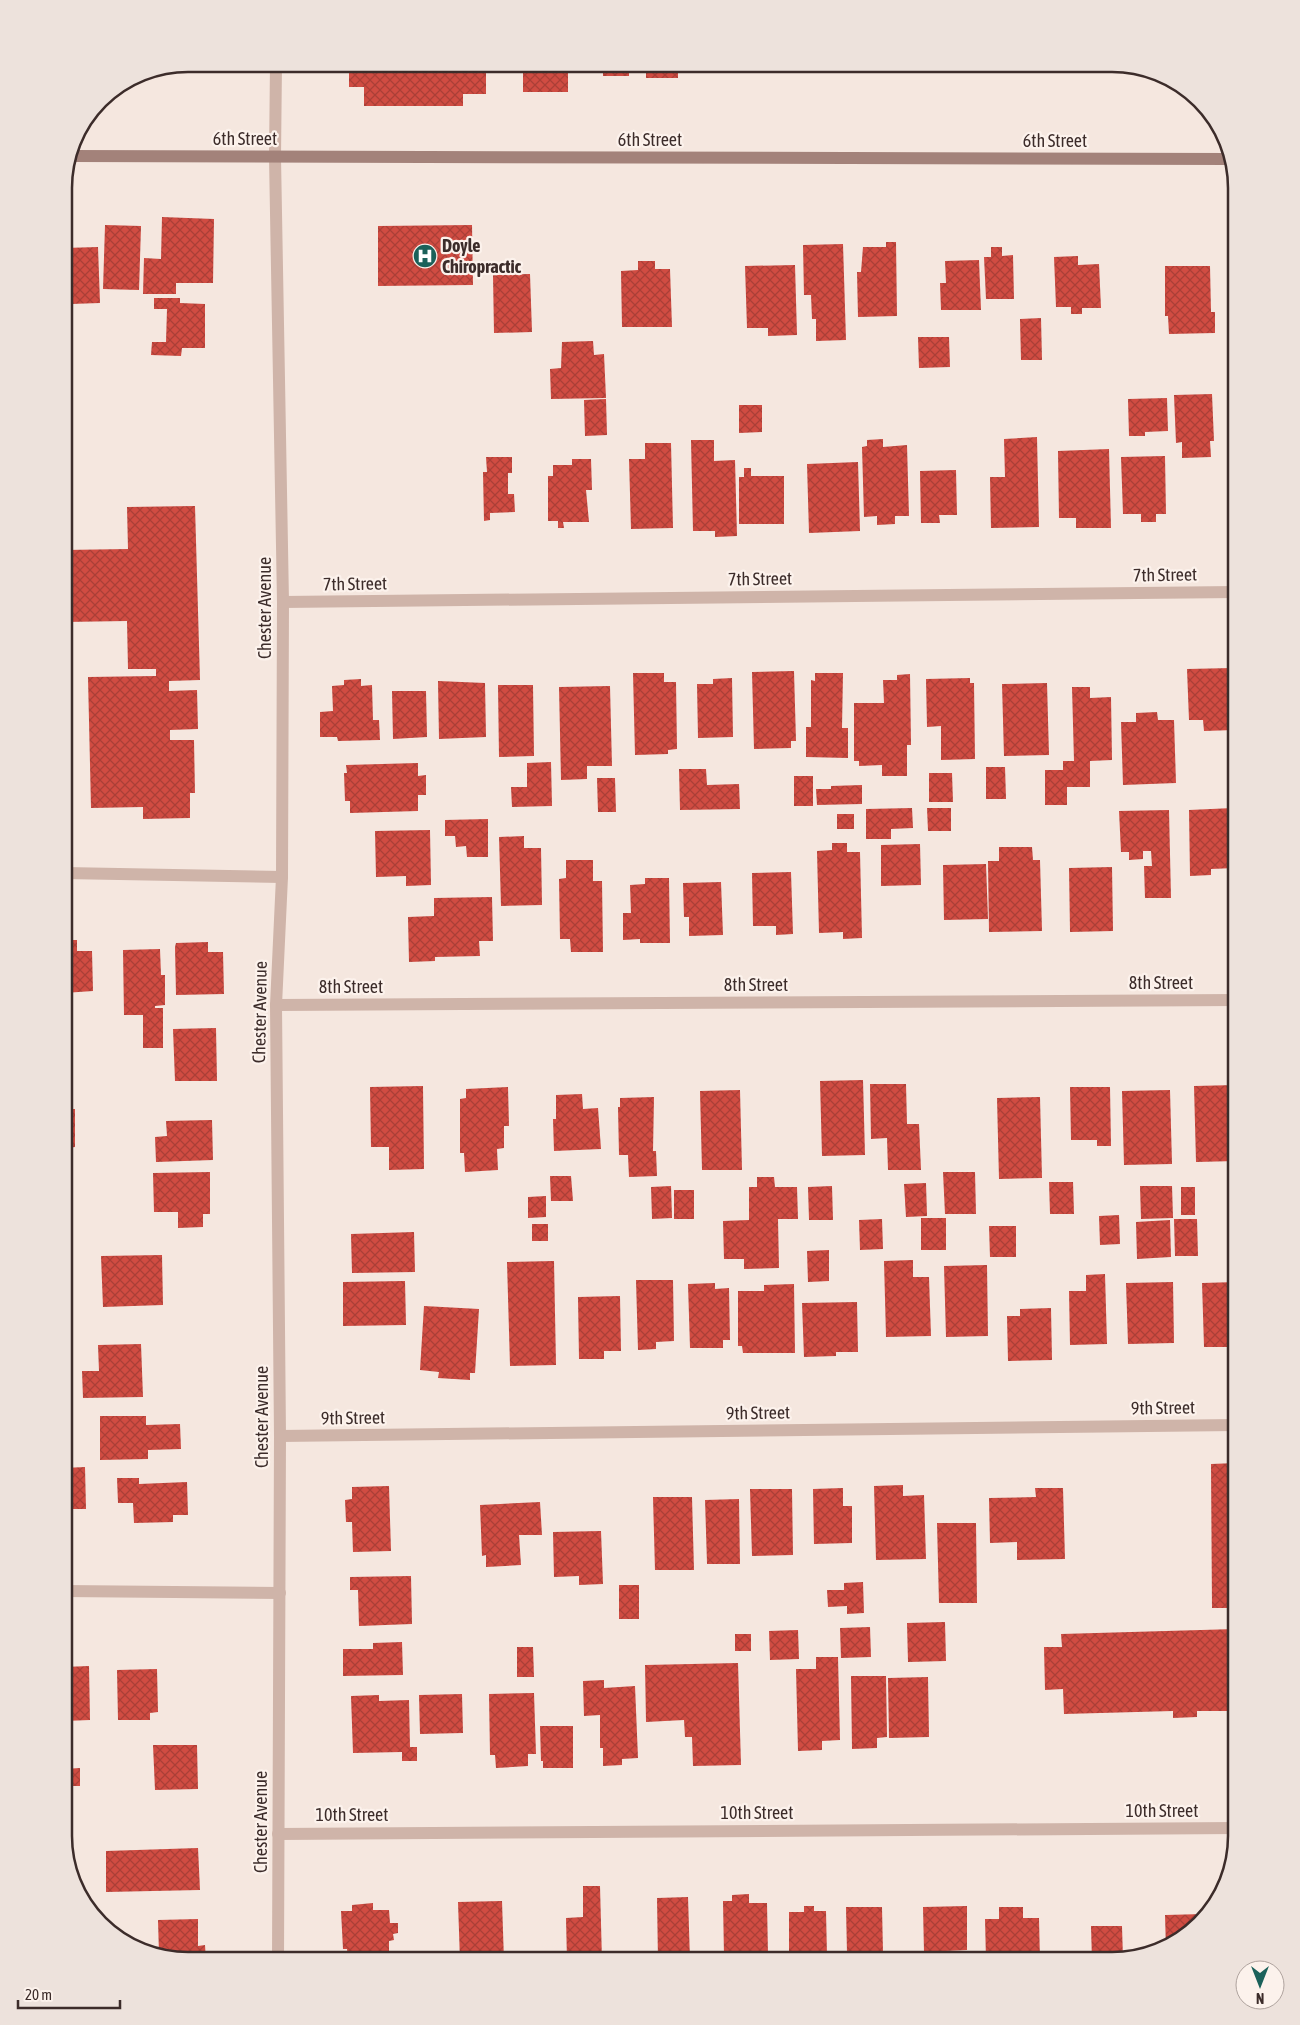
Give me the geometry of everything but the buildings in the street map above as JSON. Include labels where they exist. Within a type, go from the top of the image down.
[{"type":"main road","name":"6th Street","points":[[77,156],[1224,159]]},
{"type":"street","name":"Chester Avenue","points":[[276,73],[274,157],[283,602],[282,877],[276,1005],[280,1436],[278,1952]]},
{"type":"street","name":"7th Street","points":[[283,602],[1228,592]]},
{"type":"street","points":[[73,873],[282,877]]},
{"type":"street","name":"8th Street","points":[[276,1005],[1228,1000]]},
{"type":"street","name":"9th Street","points":[[280,1436],[1228,1425]]},
{"type":"street","points":[[72,1591],[280,1593]]},
{"type":"street","name":"10th Street","points":[[278,1834],[1228,1828]]},
{"type":"place","name":"Doyle Chiropractic","points":[[425,256]]}]
